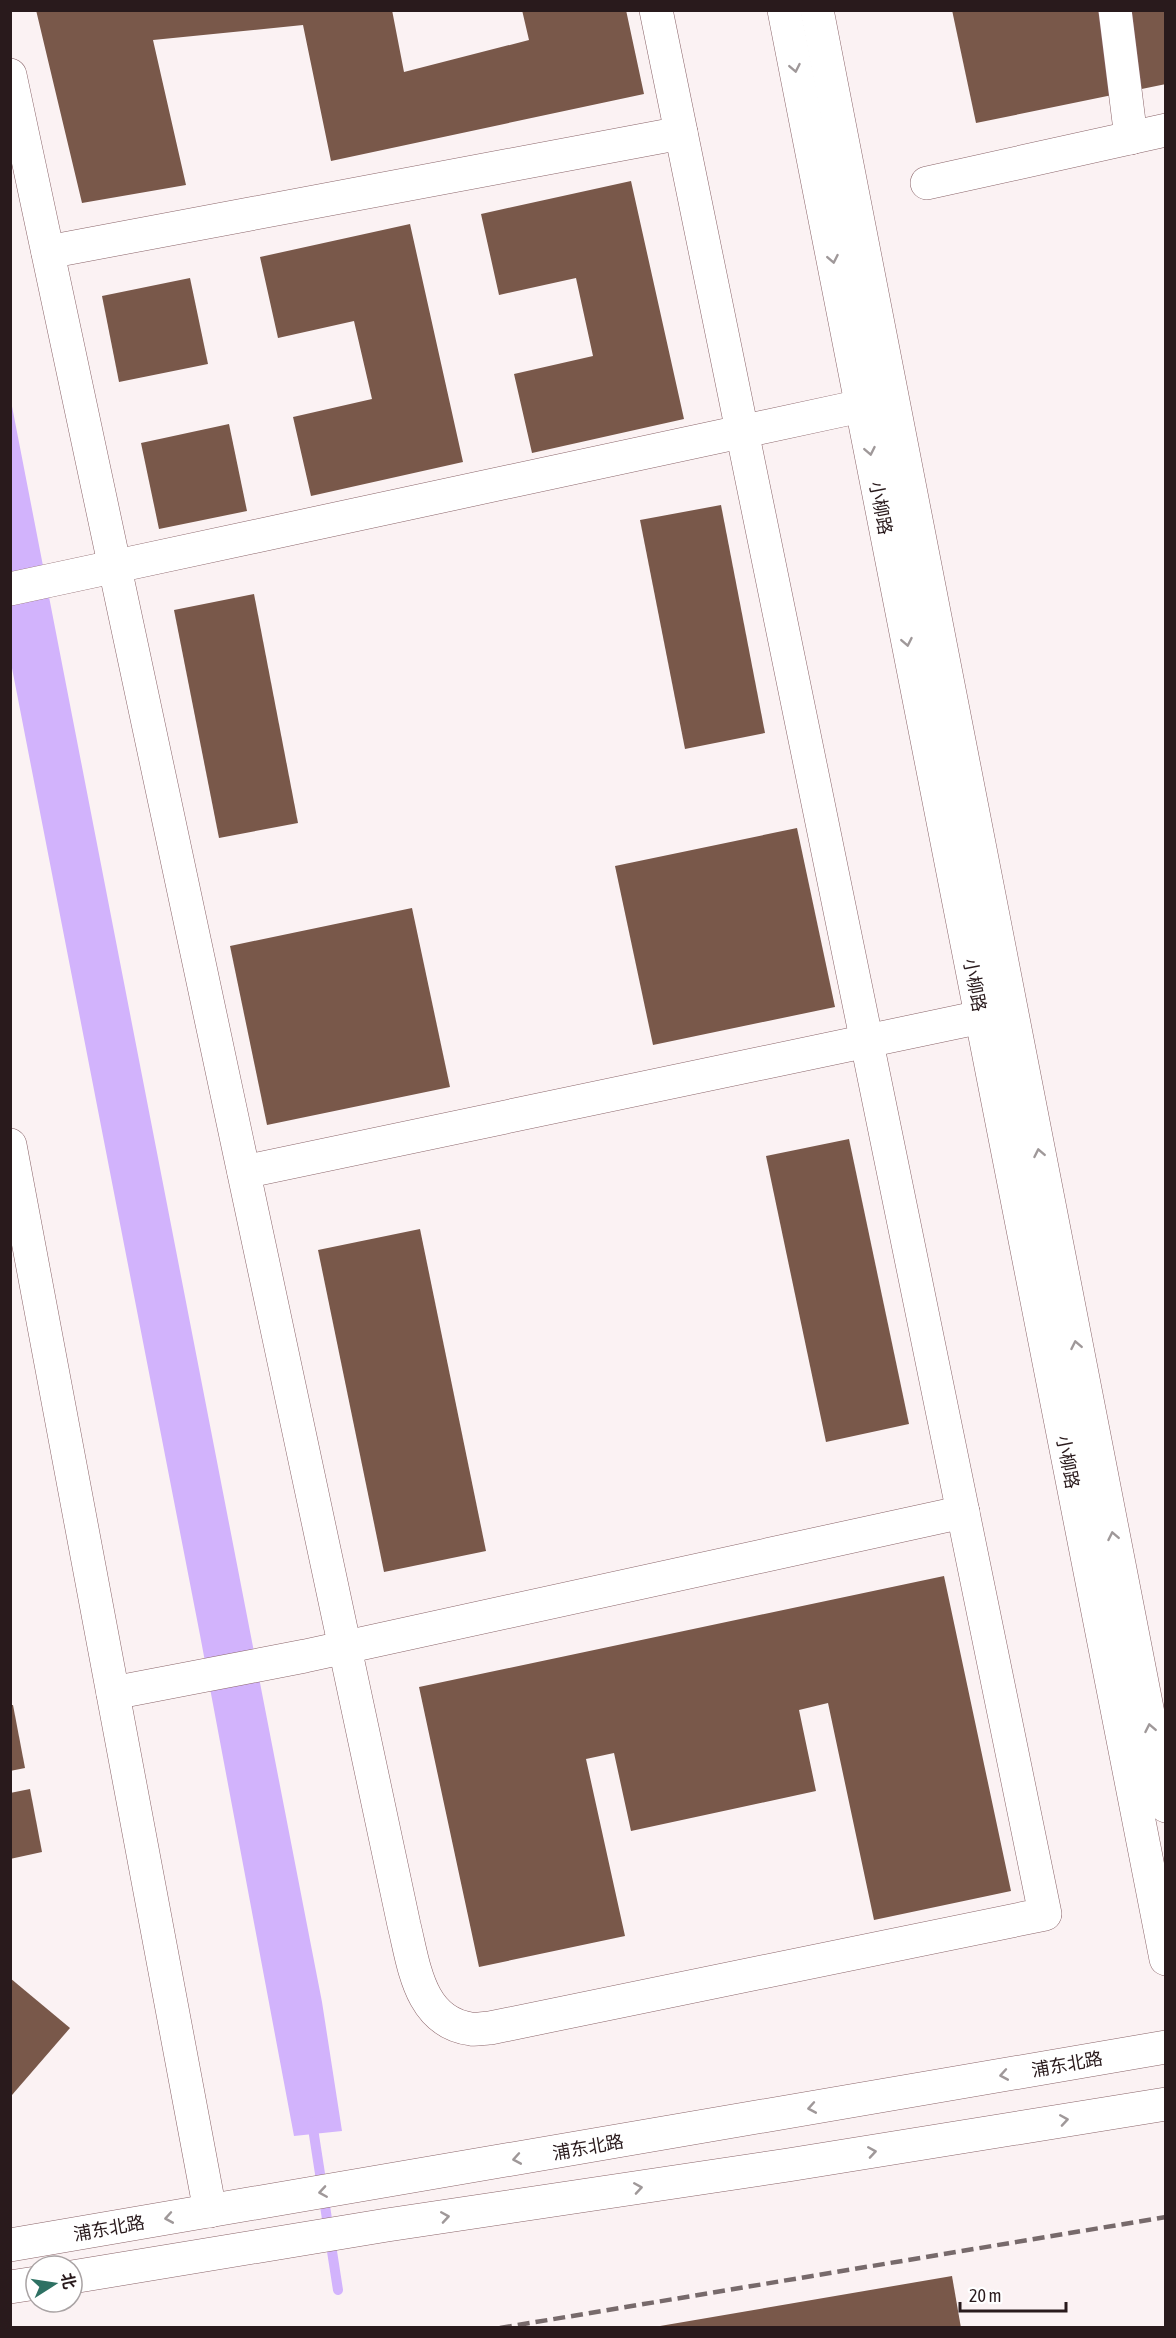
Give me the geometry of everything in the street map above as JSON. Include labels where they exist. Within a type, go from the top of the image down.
[{"type":"street","points":[[10,75],[404,1925],[423,1997],[435,2012],[471,2029],[490,2028],[1045,1914],[656,10]]},
{"type":"street","name":"小柳路","points":[[784,10],[1166,1959]]},
{"type":"street","name":"小柳路","points":[[817,10],[1166,1806]]},
{"type":"street","points":[[1115,10],[1131,138]]},
{"type":"street","points":[[927,183],[1166,130]]},
{"type":"street","points":[[48,252],[681,133]]},
{"type":"street","points":[[10,589],[75,577],[115,566],[861,406]]},
{"type":"street","points":[[244,1172],[981,1017]]},
{"type":"street","points":[[10,1145],[210,2211]]},
{"type":"street","points":[[113,1693],[305,1656],[963,1512]]},
{"type":"street","name":"浦东北路","points":[[10,2245],[1166,2047]]},
{"type":"street","points":[[84,2275],[387,2225],[788,2165],[1166,2104]]},
{"type":"shaded area","points":[[10,396],[322,2002],[342,2131],[294,2136],[200,1635],[11,663]]},
{"type":"building","points":[[36,10],[392,10],[404,72],[529,40],[522,10],[626,10],[644,94],[331,161],[303,25],[153,40],[186,185],[82,203]]},
{"type":"building","points":[[952,10],[1166,10],[1166,84],[976,123]]},
{"type":"building","points":[[631,181],[684,419],[532,453],[514,374],[593,356],[576,278],[499,295],[481,214]]},
{"type":"building","points":[[410,224],[463,462],[311,496],[293,417],[372,399],[354,321],[278,338],[260,257]]},
{"type":"building","points":[[190,278],[208,364],[119,382],[102,296]]},
{"type":"building","points":[[229,424],[247,511],[159,529],[141,443]]},
{"type":"building","points":[[721,505],[765,733],[685,749],[640,520]]},
{"type":"building","points":[[254,594],[298,823],[219,838],[174,610]]},
{"type":"building","points":[[797,828],[835,1007],[653,1045],[615,866]]},
{"type":"building","points":[[412,908],[450,1087],[267,1125],[230,946]]},
{"type":"building","points":[[849,1139],[909,1424],[826,1442],[766,1156]]},
{"type":"building","points":[[420,1229],[486,1551],[384,1572],[318,1250]]},
{"type":"building","points":[[944,1576],[1011,1891],[874,1920],[828,1703],[799,1710],[816,1791],[631,1831],[614,1753],[586,1759],[625,1936],[479,1967],[419,1687]]},
{"type":"building","points":[[10,1705],[13,1705],[25,1768],[10,1771]]},
{"type":"building","points":[[30,1789],[42,1852],[10,1859],[10,1793]]},
{"type":"building","points":[[10,1978],[70,2028],[12,2095],[10,2094]]},
{"type":"building","points":[[952,2276],[961,2328],[660,2328],[660,2326]]},
{"type":"waterway","points":[[312,2122],[338,2290]]},
{"type":"railway","points":[[500,2328],[1166,2217]]}]
